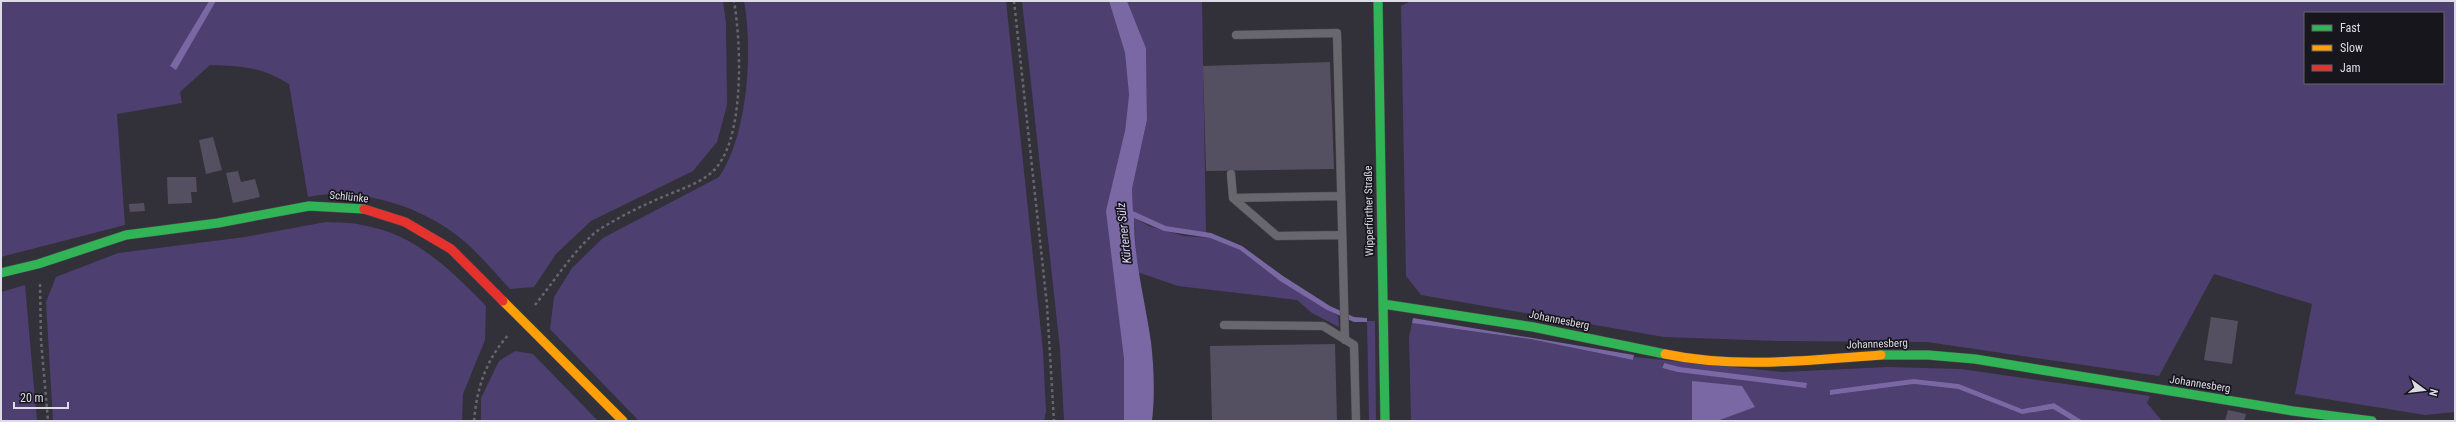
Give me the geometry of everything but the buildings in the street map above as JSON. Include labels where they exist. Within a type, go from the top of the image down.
[{"type":"street","name":"Wipperfürther Straße","points":[[1378,1],[1385,421]]},
{"type":"street","name":"Schlünke","points":[[1,273],[38,264],[126,235],[218,223],[309,206],[364,209],[405,222],[451,249],[623,421]]},
{"type":"street","name":"Johannesberg","points":[[1383,304],[1533,327],[1681,357],[1738,362],[1783,362],[1887,355],[1928,355],[1975,359],[2293,411],[2372,421]]},
{"type":"lane","points":[[1236,35],[1337,33],[1345,340]]},
{"type":"lane","points":[[1231,174],[1233,198],[1277,236],[1342,235]]},
{"type":"lane","points":[[1233,198],[1341,196]]},
{"type":"lane","points":[[1224,325],[1323,326],[1354,345],[1356,421]]},
{"type":"path","points":[[474,421],[476,396],[485,368],[500,344],[522,320],[567,264],[599,230],[636,209],[702,179],[720,163],[728,148],[738,106],[737,22],[734,1]]},
{"type":"path","points":[[1014,1],[1048,305],[1054,421]]},
{"type":"path","points":[[38,264],[48,421]]},
{"type":"shaded area","points":[[1,1],[209,1],[171,66],[176,69],[216,1],[723,1],[726,23],[727,105],[717,142],[693,171],[591,221],[556,254],[534,287],[510,289],[466,243],[444,226],[426,216],[388,201],[367,197],[347,194],[327,194],[308,197],[289,84],[279,78],[251,68],[210,65],[180,92],[182,103],[117,114],[125,225],[1,257]]},
{"type":"shaded area","points":[[744,1],[1006,1],[1043,351],[1046,411],[1044,421],[639,421],[550,329],[554,297],[572,268],[603,238],[719,177],[729,159],[736,139],[746,92],[748,43]]},
{"type":"shaded area","points":[[1022,1],[1109,1],[1125,53],[1129,95],[1125,131],[1117,293],[1124,359],[1124,421],[1064,421],[1060,349]]},
{"type":"shaded area","points":[[1127,1],[1202,1],[1206,233],[1166,226],[1133,211],[1132,189],[1147,120],[1146,48]]},
{"type":"shaded area","points":[[1411,1],[2455,1],[2455,412],[2425,415],[2295,394],[2312,304],[2214,274],[2159,376],[1927,342],[1778,341],[1664,337],[1421,295],[1406,276],[1401,6]]},
{"type":"shaded area","points":[[1134,218],[1149,226],[1184,236],[1210,238],[1240,250],[1280,281],[1338,316],[1339,327],[1312,313],[1297,300],[1178,286],[1137,272]]},
{"type":"shaded area","points":[[326,222],[358,224],[381,229],[398,236],[430,255],[459,279],[486,306],[485,340],[463,394],[462,421],[53,421],[46,302],[56,277],[118,253],[245,237]]},
{"type":"shaded area","points":[[25,285],[37,421],[1,421],[1,292]]},
{"type":"shaded area","points":[[1367,321],[1375,321],[1376,421],[1369,421]]},
{"type":"shaded area","points":[[1412,323],[1530,339],[1633,360],[1634,357],[1782,372],[1888,367],[1961,369],[2150,396],[2147,403],[2162,421],[2083,421],[2054,403],[2022,409],[1959,384],[1914,379],[1830,395],[1914,384],[1958,389],[2022,414],[2053,409],[2073,421],[1717,421],[1754,406],[1692,381],[1692,421],[1411,421],[1409,337]],"holes":[[[1663,363],[1806,387],[1677,372],[1662,368]]]},
{"type":"shaded area","points":[[515,351],[533,354],[598,421],[481,421],[481,398],[499,361]]},
{"type":"water","points":[[209,1],[216,1],[176,70],[170,66]]},
{"type":"water","name":"Kürtener Sülz","points":[[1109,1],[1127,1],[1146,48],[1147,120],[1132,189],[1133,211],[1166,226],[1211,233],[1242,246],[1283,276],[1330,306],[1354,317],[1367,318],[1367,322],[1354,322],[1327,310],[1280,281],[1240,250],[1210,238],[1164,231],[1134,218],[1134,234],[1138,265],[1152,352],[1154,391],[1152,421],[1124,421],[1124,359],[1106,211],[1125,131],[1129,95],[1125,53]]},
{"type":"water","points":[[1413,318],[1634,355],[1633,360],[1530,339],[1412,323]]},
{"type":"water","points":[[1664,363],[1680,367],[1807,383],[1806,388],[1677,372],[1662,368]]},
{"type":"water","points":[[1914,379],[1959,384],[2022,409],[2054,403],[2083,421],[2073,421],[2053,409],[2022,414],[1958,389],[1914,384],[1830,395],[1830,390]]},
{"type":"water","points":[[1692,381],[1742,386],[1755,407],[1717,421],[1692,421]]},
{"type":"traffic: fast","points":[[1378,1],[1385,421]]},
{"type":"traffic: fast","points":[[1,273],[38,264],[126,235],[218,223],[309,206],[364,209]]},
{"type":"traffic: fast","points":[[1383,304],[1533,327],[1665,354]]},
{"type":"traffic: fast","points":[[1881,355],[1928,355],[1975,359],[2293,411],[2372,421]]},
{"type":"traffic: slow","points":[[503,301],[623,421]]},
{"type":"traffic: slow","points":[[1665,354],[1692,359],[1746,362],[1800,361],[1881,355]]},
{"type":"traffic: jam","points":[[364,209],[405,222],[451,249],[503,301]]}]
